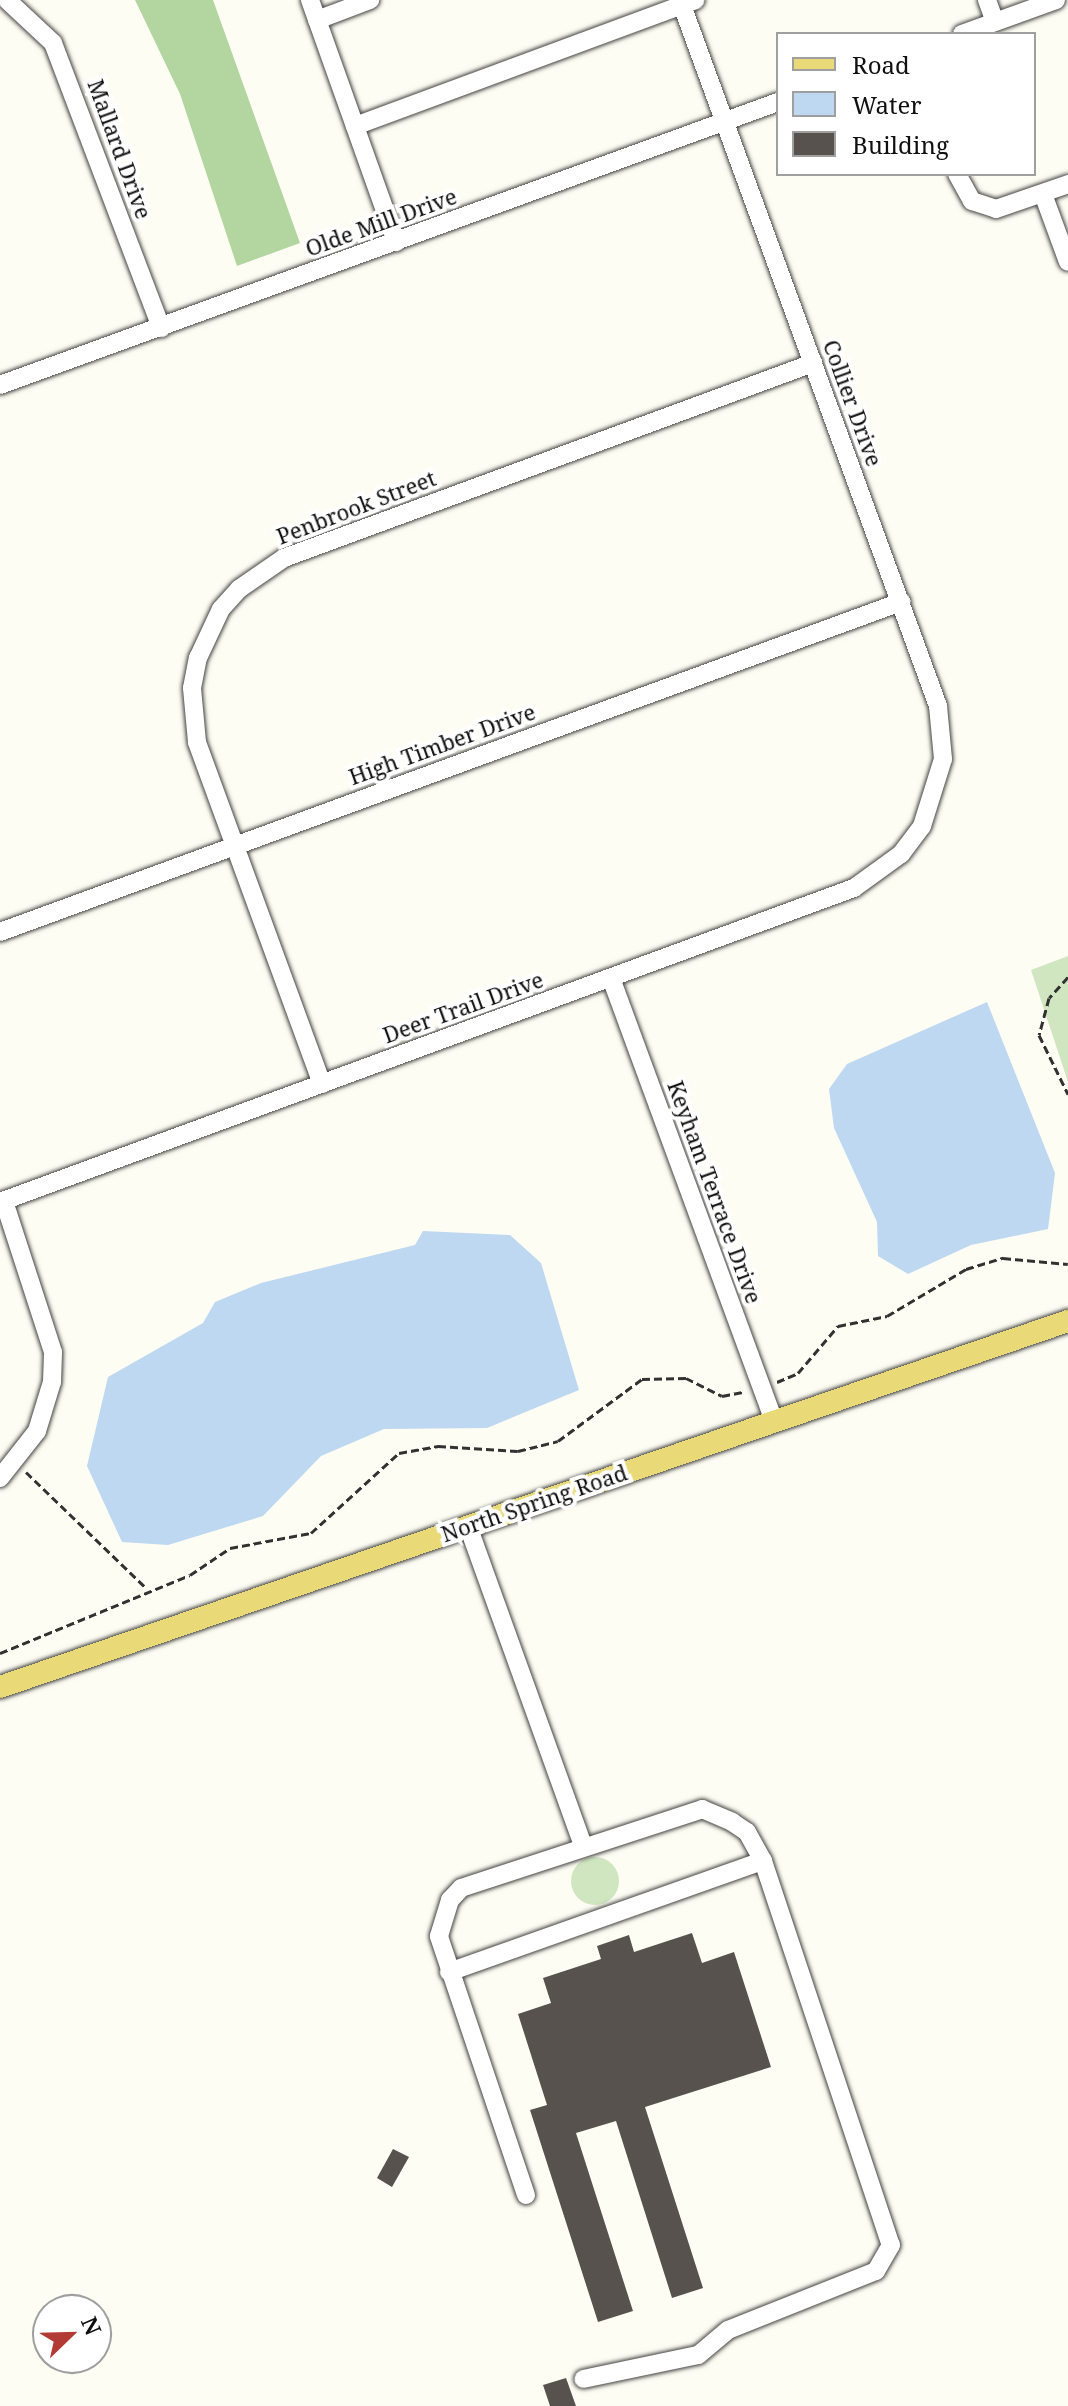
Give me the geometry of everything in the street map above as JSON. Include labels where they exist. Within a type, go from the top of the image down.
[{"type":"main road","name":"North Spring Road","points":[[0,1687],[1068,1321]]},
{"type":"street","points":[[310,0],[396,242]]},
{"type":"street","points":[[317,20],[370,0]]},
{"type":"street","points":[[987,0],[995,22]]},
{"type":"street","points":[[968,32],[1056,0]]},
{"type":"street","name":"Mallard Drive","points":[[9,1],[40,24],[58,54],[161,328]]},
{"type":"street","points":[[355,126],[685,2]]},
{"type":"street","name":"Collier Drive","points":[[685,2],[724,121],[901,602],[943,735],[939,786],[922,826]]},
{"type":"street","name":"Olde Mill Drive","points":[[0,385],[776,103]]},
{"type":"street","points":[[958,176],[963,191],[982,207],[1007,207],[1068,184]]},
{"type":"street","points":[[1043,194],[1068,262]]},
{"type":"street","name":"Penbrook Street","points":[[322,1084],[197,742],[192,688],[207,633],[239,589],[284,558],[813,363]]},
{"type":"street","name":"High Timber Drive","points":[[0,932],[901,602]]},
{"type":"street","name":"Deer Trail Drive","points":[[2,1202],[854,888],[901,854],[922,826]]},
{"type":"street","name":"Keyham Terrace Drive","points":[[611,978],[774,1422]]},
{"type":"street","points":[[2,1202],[53,1352],[46,1405],[6,1471]]},
{"type":"street","points":[[468,1526],[583,1846]]},
{"type":"street","points":[[526,2195],[439,1936],[461,1888],[702,1809],[747,1832],[763,1861],[891,2245],[876,2271],[728,2330],[698,2355],[583,2379]]},
{"type":"street","points":[[449,1972],[763,1861]]},
{"type":"path","points":[[1068,977],[1049,998],[1039,1035],[1068,1094]]},
{"type":"path","points":[[0,1653],[121,1606],[147,1589],[190,1575],[249,1542],[311,1533],[399,1453],[438,1446],[518,1451],[558,1441],[642,1379],[686,1378],[722,1396],[762,1388],[798,1373],[838,1326],[887,1316],[966,1269],[1003,1258],[1068,1264]]},
{"type":"path","points":[[6,1471],[147,1589]]},
{"type":"green space","points":[[135,0],[213,0],[300,243],[237,266],[180,94]]},
{"type":"green space","points":[[1068,956],[1068,1082],[1031,970]]},
{"type":"green space","points":[[595,1857],[604,1858],[612,1864],[618,1872],[618,1890],[612,1898],[604,1904],[595,1905],[586,1904],[578,1898],[572,1890],[571,1881],[572,1872],[578,1864],[586,1858]]},
{"type":"water","points":[[987,1002],[1055,1173],[1048,1229],[971,1245],[908,1274],[878,1256],[877,1222],[834,1128],[829,1089],[847,1064]]},
{"type":"water","points":[[423,1231],[510,1235],[541,1263],[579,1390],[487,1428],[384,1429],[321,1456],[263,1516],[168,1545],[122,1542],[87,1466],[108,1377],[203,1323],[215,1302],[261,1283],[415,1245]]},
{"type":"building","points":[[692,1933],[702,1963],[734,1952],[771,2067],[645,2107],[703,2288],[672,2298],[616,2121],[576,2133],[633,2311],[598,2322],[530,2110],[547,2105],[518,2014],[551,2003],[543,1978],[601,1959],[597,1946],[629,1935],[634,1952]]},
{"type":"building","points":[[393,2149],[409,2157],[392,2187],[377,2178]]},
{"type":"building","points":[[566,2378],[576,2406],[550,2406],[543,2385]]}]
